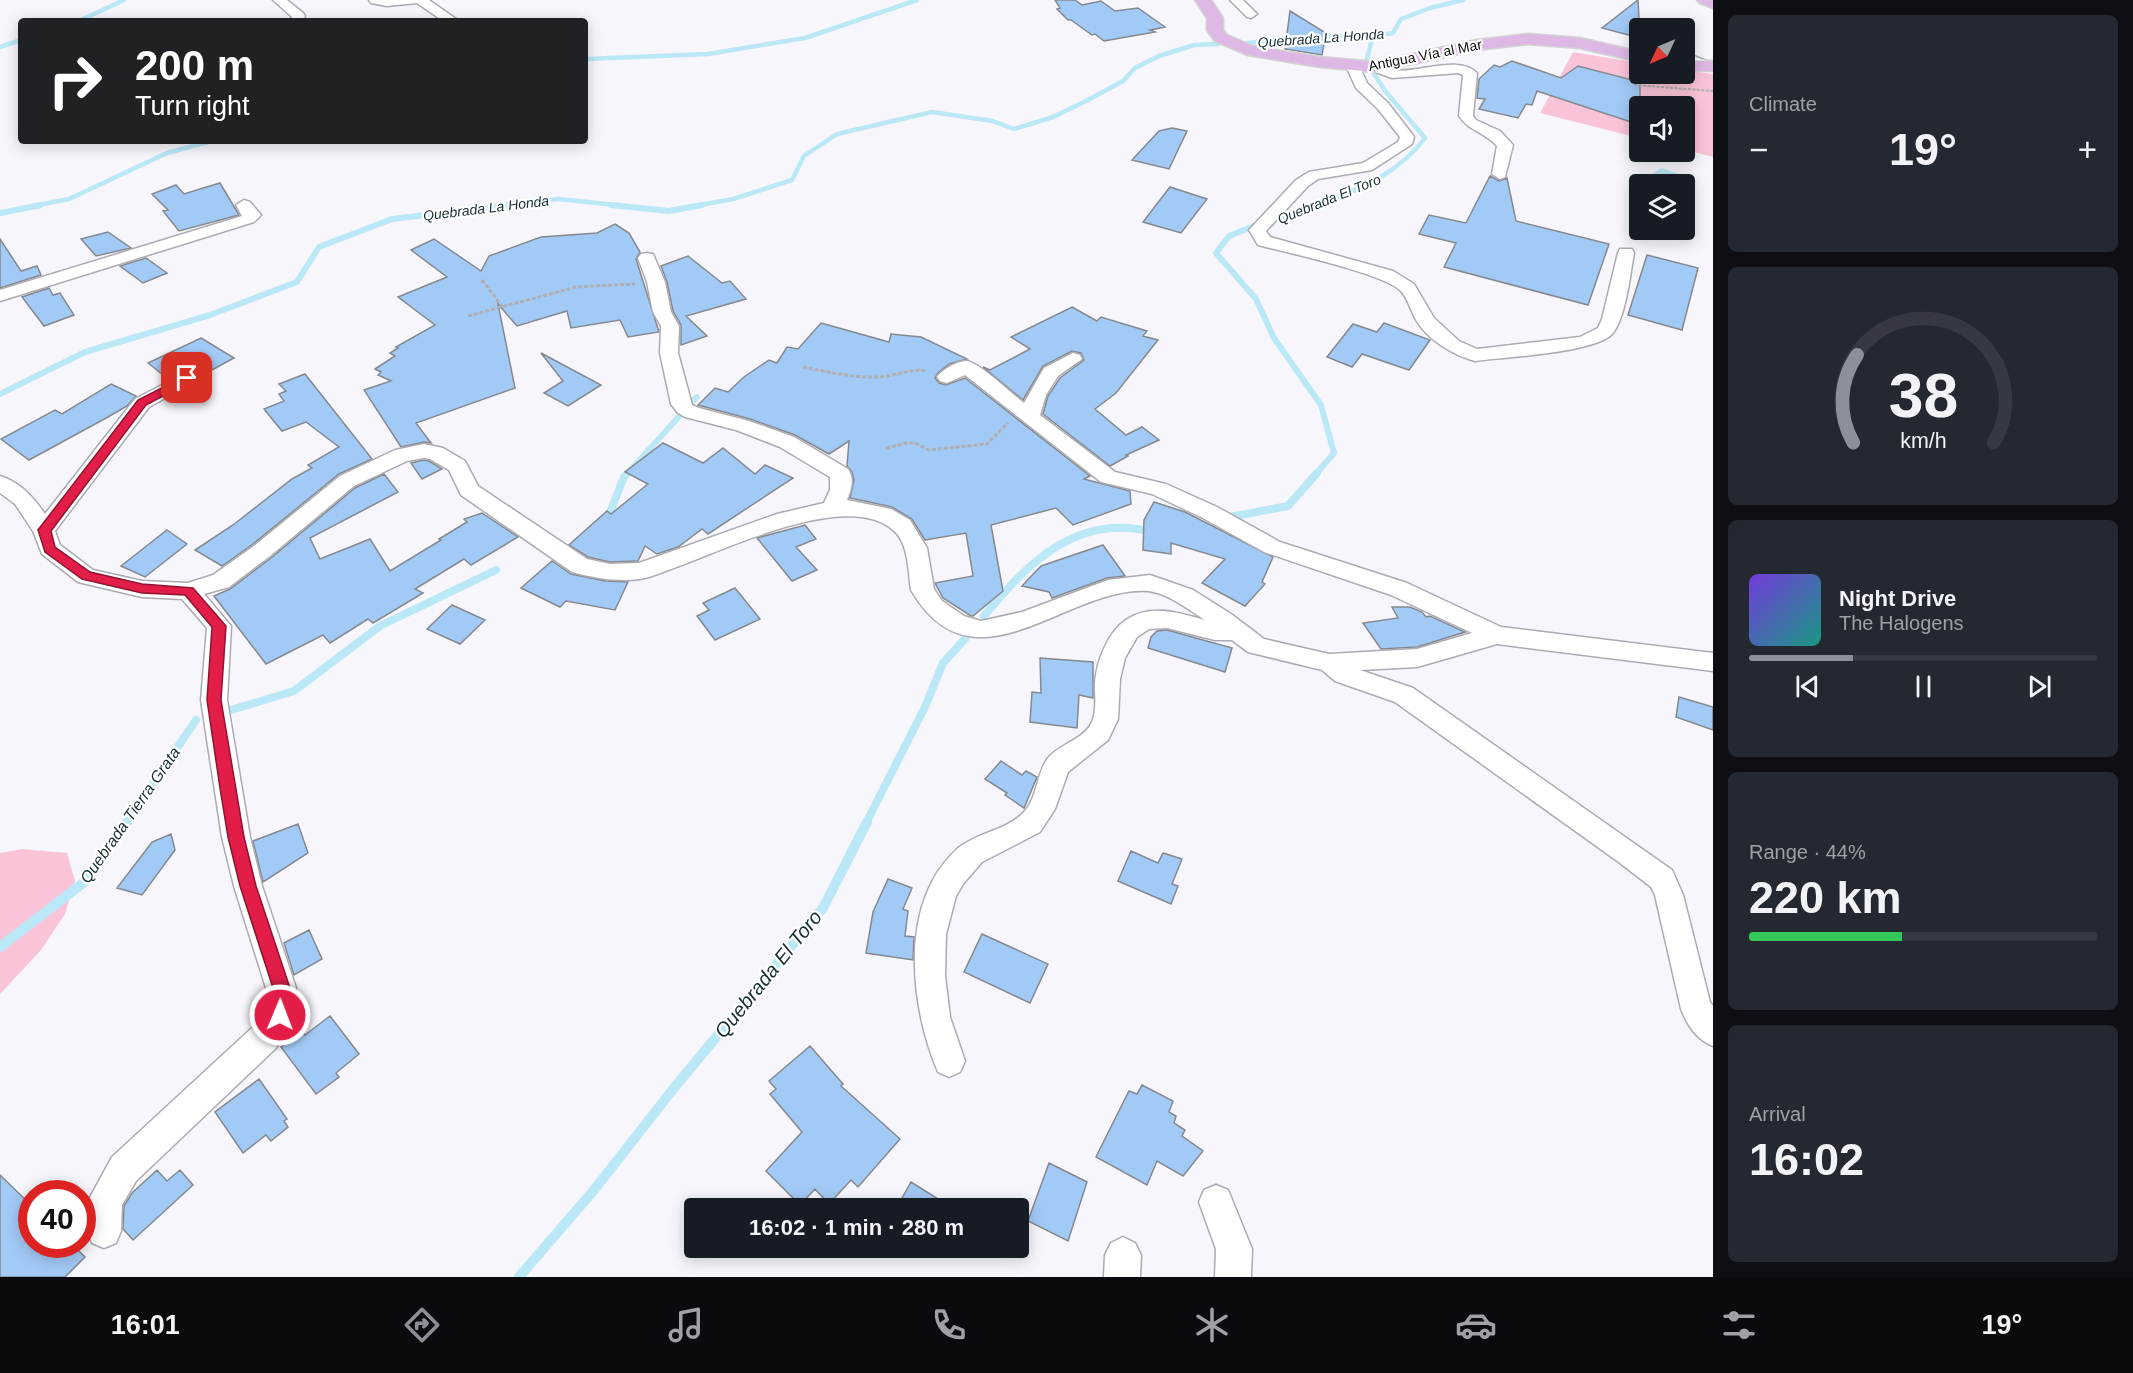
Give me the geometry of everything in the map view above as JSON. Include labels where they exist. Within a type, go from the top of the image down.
[{"type":"main road","name":"Antigua Vía al Mar","points":[[1203,0],[1215,18],[1215,30],[1221,38],[1230,43],[1271,55],[1365,67],[1477,45],[1528,39],[1580,43],[1629,54]]},
{"type":"main road","points":[[1706,0],[1713,3]]},
{"type":"main road","points":[[1695,65],[1710,66]]},
{"type":"street","points":[[279,0],[298,16],[297,18]]},
{"type":"street","points":[[375,0],[387,2],[414,0]]},
{"type":"street","points":[[421,0],[447,18]]},
{"type":"street","points":[[1236,0],[1251,14]]},
{"type":"street","points":[[1695,60],[1710,66]]},
{"type":"street","points":[[1500,174],[1505,145],[1495,134],[1471,123],[1466,116],[1470,73],[1460,69],[1392,74],[1365,67],[1361,85],[1383,106],[1407,137],[1406,144],[1367,167],[1314,175],[1302,183],[1257,230],[1264,241],[1388,275],[1408,288],[1426,321],[1452,345],[1475,355],[1584,342],[1605,331],[1611,319],[1626,254]]},
{"type":"street","points":[[0,296],[248,219],[253,215],[244,205]]},
{"type":"street","points":[[647,258],[656,282],[662,312],[670,326],[669,353],[681,404],[692,413],[742,425],[787,442],[841,474],[842,490],[832,509]]},
{"type":"street","points":[[1029,417],[1036,395],[1052,372],[1073,359]]},
{"type":"street","points":[[947,377],[966,368],[1107,477],[1158,489],[1209,512],[1272,547],[1399,589],[1497,635],[1713,662]]},
{"type":"street","points":[[44,530],[142,403],[187,378]]},
{"type":"street","points":[[0,483],[22,499],[44,530],[50,549],[86,576],[142,588],[188,591],[221,581],[262,551],[347,481],[402,455],[423,451],[436,453],[458,466],[469,490],[580,566],[610,572],[641,571],[785,519],[852,507],[883,514],[902,525],[916,548],[923,590],[934,608],[956,623],[981,630],[1026,620],[1108,588],[1150,583],[1185,596],[1257,646],[1329,663],[1417,658],[1497,635]]},
{"type":"street","points":[[104,1231],[105,1201],[124,1169],[265,1037],[280,1015],[281,988],[248,886],[236,837],[214,700],[219,626],[188,591]]},
{"type":"street","points":[[949,1060],[935,1018],[931,960],[934,914],[946,882],[968,857],[1030,824],[1045,804],[1057,764],[1089,743],[1103,727],[1108,708],[1109,672],[1128,631],[1138,623],[1150,619],[1176,621],[1217,631],[1238,631]]},
{"type":"street","points":[[1329,663],[1344,674],[1404,695],[1662,879],[1669,895],[1696,1009],[1713,1031]]},
{"type":"street","points":[[1216,1202],[1234,1249],[1233,1277]]},
{"type":"path","points":[[1634,85],[1713,92]]},
{"type":"path","points":[[482,280],[502,306]]},
{"type":"path","points":[[468,316],[576,287],[656,282]]},
{"type":"path","points":[[803,367],[879,377],[921,370],[941,379],[947,377]]},
{"type":"path","points":[[886,448],[907,442],[929,450],[987,444],[1003,427],[1016,419],[1029,417]]},
{"type":"shaded area","points":[[1573,52],[1629,61],[1629,84],[1695,84],[1695,71],[1713,74],[1713,157],[1695,152],[1695,96],[1629,96],[1629,135],[1540,113]]},
{"type":"shaded area","points":[[22,849],[67,853],[75,881],[65,914],[41,950],[0,994],[0,853]]},
{"type":"water","points":[[1662,168],[1678,174],[1651,174]]},
{"type":"building","points":[[1055,0],[1075,0],[1082,5],[1101,1],[1115,11],[1138,8],[1165,27],[1150,30],[1155,32],[1104,41],[1068,20],[1057,9],[1060,8]]},
{"type":"building","points":[[1638,0],[1639,18],[1629,18],[1629,35],[1602,28]]},
{"type":"building","points":[[1290,11],[1326,33],[1322,55],[1285,49]]},
{"type":"building","points":[[1512,61],[1561,78],[1578,66],[1629,79],[1629,84],[1640,84],[1640,96],[1629,96],[1629,121],[1537,91],[1532,105],[1526,104],[1518,118],[1479,109],[1485,99],[1477,98],[1479,79],[1494,65],[1500,67]]},
{"type":"building","points":[[1172,128],[1187,131],[1169,169],[1132,160],[1159,131]]},
{"type":"building","points":[[1490,176],[1499,181],[1507,178],[1516,221],[1609,244],[1588,305],[1444,267],[1456,243],[1419,234],[1429,215],[1466,223]]},
{"type":"building","points":[[220,183],[239,215],[179,231],[163,211],[168,210],[152,194],[176,185],[184,194]]},
{"type":"building","points":[[1170,187],[1207,199],[1181,233],[1143,222]]},
{"type":"building","points":[[615,224],[629,233],[640,252],[636,259],[659,332],[628,337],[620,320],[571,328],[567,311],[517,326],[498,304],[515,388],[416,423],[431,443],[424,442],[401,447],[364,390],[391,381],[378,375],[381,372],[375,369],[395,356],[390,353],[398,348],[396,347],[435,325],[398,297],[447,277],[411,250],[434,239],[481,271],[489,256],[541,237],[597,233]]},
{"type":"building","points":[[108,232],[131,248],[96,256],[81,239]]},
{"type":"building","points":[[0,239],[21,271],[37,266],[41,275],[0,288]]},
{"type":"building","points":[[1647,255],[1698,268],[1682,330],[1628,315]]},
{"type":"building","points":[[688,256],[722,283],[730,281],[746,299],[686,316],[707,336],[681,345],[681,325],[673,311],[661,266]]},
{"type":"building","points":[[146,258],[167,273],[143,283],[120,266]]},
{"type":"building","points":[[49,288],[53,295],[60,293],[74,315],[44,326],[22,297]]},
{"type":"building","points":[[1072,307],[1097,321],[1101,317],[1147,331],[1143,336],[1158,340],[1116,393],[1095,409],[1126,435],[1142,427],[1159,440],[1126,455],[1128,456],[1110,466],[1043,414],[1048,396],[1060,378],[1084,360],[1081,353],[1072,351],[1043,366],[1023,400],[983,367],[990,370],[1030,349],[1011,337]]},
{"type":"building","points":[[821,323],[889,342],[891,334],[921,337],[967,359],[949,364],[935,378],[939,383],[946,385],[965,378],[1090,476],[1084,479],[1130,491],[1131,504],[1073,525],[1056,508],[991,525],[1003,591],[971,616],[943,598],[935,583],[973,576],[966,533],[925,540],[912,519],[892,507],[850,498],[854,480],[847,466],[849,441],[829,454],[795,435],[750,419],[698,405],[715,388],[728,392],[744,377],[769,360],[777,363],[787,347],[798,349]]},
{"type":"building","points":[[1384,323],[1430,340],[1409,370],[1362,354],[1352,367],[1327,357],[1353,324],[1377,332]]},
{"type":"building","points":[[201,338],[234,358],[199,377],[195,372],[188,370],[168,379],[148,363]]},
{"type":"building","points":[[541,353],[601,385],[568,406],[544,393],[563,381]]},
{"type":"building","points":[[305,374],[372,459],[339,474],[253,544],[222,566],[195,550],[233,525],[292,479],[312,468],[308,465],[339,447],[306,422],[282,431],[264,409],[284,401],[279,394],[286,391],[279,384]]},
{"type":"building","points":[[111,384],[136,396],[127,406],[29,460],[1,439],[55,410],[62,414]]},
{"type":"building","points":[[663,443],[703,463],[723,448],[755,474],[765,465],[793,478],[708,534],[702,529],[678,547],[657,554],[645,546],[638,561],[610,562],[588,557],[569,545],[607,511],[611,514],[648,484],[625,472]]},
{"type":"building","points":[[424,460],[442,469],[422,479],[411,463]]},
{"type":"building","points":[[384,474],[398,492],[310,538],[320,559],[370,539],[390,571],[467,522],[464,519],[482,513],[518,537],[471,565],[464,559],[415,589],[423,593],[373,623],[368,619],[330,643],[323,635],[266,664],[214,596],[230,589],[271,558],[355,488]]},
{"type":"building","points":[[1154,502],[1185,512],[1273,557],[1262,582],[1265,584],[1245,606],[1202,583],[1225,559],[1171,543],[1171,554],[1143,550],[1144,520]]},
{"type":"building","points":[[805,525],[816,539],[796,547],[817,570],[792,581],[757,538]]},
{"type":"building","points":[[167,530],[187,544],[145,577],[121,566]]},
{"type":"building","points":[[1103,545],[1125,576],[1107,578],[1052,598],[1049,592],[1022,586],[1041,566]]},
{"type":"building","points":[[552,561],[571,574],[605,581],[628,582],[615,610],[566,601],[560,607],[521,588]]},
{"type":"building","points":[[735,588],[760,619],[715,640],[697,616],[709,610],[703,603]]},
{"type":"building","points":[[452,605],[485,620],[460,644],[427,629]]},
{"type":"building","points":[[1392,607],[1410,607],[1422,612],[1426,617],[1430,616],[1465,632],[1417,647],[1381,649],[1363,623],[1398,618]]},
{"type":"building","points":[[1167,630],[1232,648],[1225,672],[1148,648],[1151,637],[1157,631]]},
{"type":"building","points":[[1040,658],[1093,662],[1093,698],[1079,695],[1077,728],[1030,722],[1032,692],[1041,693]]},
{"type":"building","points":[[1679,697],[1713,707],[1713,730],[1676,717]]},
{"type":"building","points":[[1001,761],[1022,775],[1026,771],[1037,777],[1024,808],[1005,795],[1007,793],[985,779]]},
{"type":"building","points":[[298,824],[308,853],[263,882],[253,841]]},
{"type":"building","points":[[171,834],[175,850],[142,895],[117,888],[152,842]]},
{"type":"building","points":[[1131,851],[1158,863],[1163,853],[1182,859],[1172,884],[1178,886],[1171,904],[1118,881]]},
{"type":"building","points":[[888,879],[912,888],[903,909],[908,911],[905,936],[914,937],[913,960],[866,953],[873,912]]},
{"type":"building","points":[[309,930],[322,959],[294,975],[284,943]]},
{"type":"building","points":[[982,934],[1048,964],[1030,1003],[964,972]]},
{"type":"building","points":[[330,1016],[359,1054],[336,1073],[339,1077],[316,1094],[281,1047],[303,1032],[305,1035]]},
{"type":"building","points":[[810,1046],[843,1084],[841,1086],[900,1139],[858,1187],[851,1180],[834,1198],[823,1198],[815,1189],[807,1198],[793,1198],[766,1171],[802,1132],[770,1094],[776,1089],[769,1081]]},
{"type":"building","points":[[259,1079],[287,1119],[284,1121],[288,1127],[271,1141],[266,1135],[243,1153],[215,1112]]},
{"type":"building","points":[[1142,1085],[1173,1101],[1169,1112],[1176,1116],[1174,1123],[1185,1130],[1182,1136],[1203,1151],[1183,1176],[1157,1161],[1147,1185],[1096,1157],[1129,1091],[1137,1094]]},
{"type":"building","points":[[1049,1163],[1087,1182],[1068,1241],[1029,1222]]},
{"type":"building","points":[[157,1170],[167,1181],[180,1170],[193,1185],[133,1240],[123,1229],[124,1206],[132,1193]]},
{"type":"building","points":[[0,1175],[18,1192],[18,1258],[84,1258],[65,1277],[0,1277]]},
{"type":"building","points":[[911,1182],[936,1198],[902,1198]]},
{"type":"waterway","points":[[85,18],[124,0]]},
{"type":"waterway","points":[[588,59],[708,54],[805,38],[917,0]]},
{"type":"waterway","name":"Quebrada La Honda","points":[[1373,36],[1393,33],[1401,19],[1430,8],[1463,0]]},
{"type":"waterway","name":"Quebrada La Honda","points":[[1317,36],[1373,36]]},
{"type":"waterway","name":"Quebrada El Toro","points":[[1318,206],[1390,171],[1414,151],[1425,138],[1386,92],[1366,62],[1373,36]]},
{"type":"waterway","name":"Quebrada La Honda","points":[[1241,44],[1296,37]]},
{"type":"waterway","points":[[0,47],[18,41]]},
{"type":"waterway","name":"Quebrada La Honda","points":[[694,206],[733,199],[792,180],[804,156],[837,134],[932,112],[993,121],[1014,129],[1053,117],[1088,100],[1123,81],[1135,68],[1159,56],[1194,45],[1219,44]]},
{"type":"waterway","points":[[33,206],[69,199],[167,153],[201,144]]},
{"type":"waterway","name":"Quebrada La Honda","points":[[498,206],[558,199],[625,206]]},
{"type":"waterway","points":[[0,213],[41,205]]},
{"type":"waterway","name":"Quebrada La Honda","points":[[0,394],[85,352],[210,315],[297,282],[319,247],[392,219],[510,205]]},
{"type":"waterway","name":"Quebrada La Honda","points":[[611,205],[669,211],[702,205]]},
{"type":"waterway","name":"Quebrada El Toro","points":[[1271,220],[1308,211],[1322,205]]},
{"type":"waterway","name":"Quebrada El Toro","points":[[1259,224],[1229,236],[1216,253],[1256,299],[1274,338],[1321,405],[1334,453],[1316,474]]},
{"type":"waterway","name":"Quebrada Tierra Grata","points":[[687,407],[697,397]]},
{"type":"waterway","name":"Quebrada Tierra Grata","points":[[627,474],[684,411]]},
{"type":"waterway","name":"Quebrada El Toro","points":[[1230,517],[1288,506],[1317,473]]},
{"type":"waterway","name":"Quebrada Tierra Grata","points":[[611,510],[627,474]]},
{"type":"waterway","name":"Quebrada El Toro","points":[[984,616],[1018,578],[1037,561],[1056,547],[1078,536],[1101,529],[1126,528],[1153,532]]},
{"type":"waterway","name":"Quebrada Tierra Grata","points":[[221,713],[294,691],[380,626],[496,570]]},
{"type":"waterway","name":"Quebrada El Toro","points":[[866,823],[925,707],[943,663],[965,639]]},
{"type":"waterway","name":"Quebrada Tierra Grata","points":[[126,823],[196,720]]},
{"type":"waterway","name":"Quebrada Tierra Grata","points":[[0,947],[87,880],[127,822]]},
{"type":"waterway","name":"Quebrada El Toro","points":[[519,1277],[594,1190],[674,1088],[823,908],[867,822]]},
{"type":"route","points":[[187,378],[142,403],[44,530],[50,549],[86,576],[142,588],[188,591],[219,626],[214,700],[236,837],[248,886],[281,988],[280,1015]]}]
